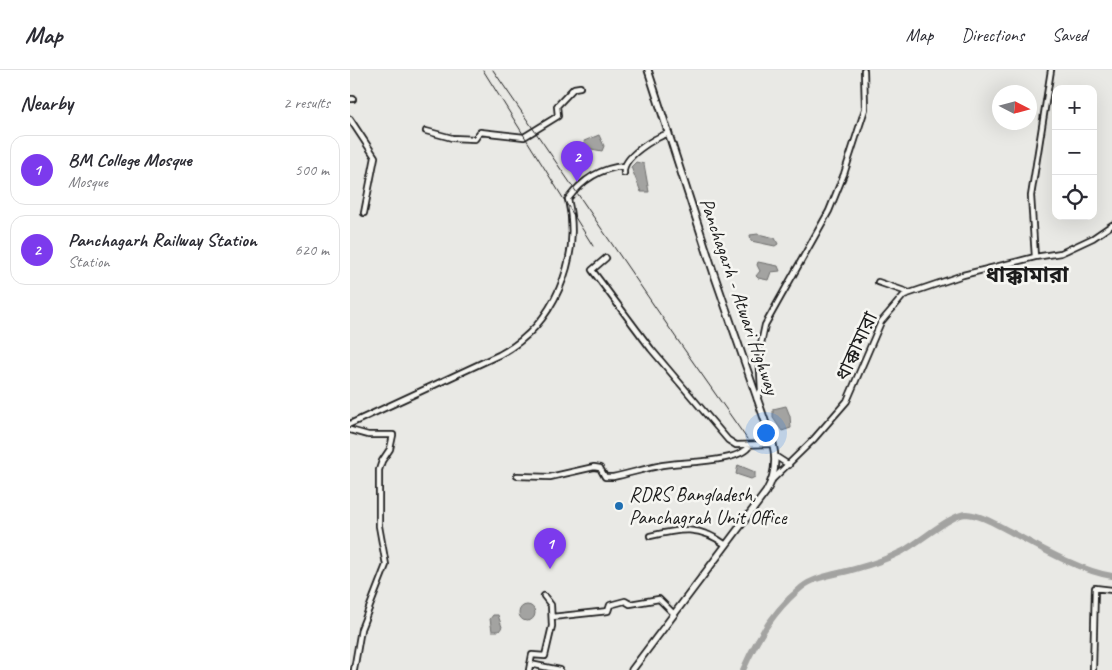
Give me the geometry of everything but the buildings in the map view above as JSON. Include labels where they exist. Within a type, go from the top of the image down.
[{"type":"main road","name":"Panchagarh - Atwari Highway","points":[[632,670],[762,498],[773,479],[775,456],[773,444],[648,70]]},
{"type":"street","points":[[757,399],[761,390],[759,353],[765,325],[829,211],[844,174],[865,109],[864,70]]},
{"type":"street","points":[[1035,257],[1031,196],[1051,70]]},
{"type":"street","points":[[426,131],[456,138],[475,138],[480,132],[527,136],[558,116],[557,106],[574,88],[580,87]]},
{"type":"street","points":[[350,119],[374,157],[364,213]]},
{"type":"street","points":[[624,173],[624,166],[630,157],[660,136],[668,133]]},
{"type":"street","points":[[350,424],[499,355],[521,340],[553,301],[565,274],[571,240],[568,199],[577,188],[595,173],[624,166]]},
{"type":"street","name":"ধাক্কামারা","points":[[773,479],[832,421],[847,401],[881,322],[896,302],[907,292],[963,275],[1065,251],[1093,238],[1112,225]]},
{"type":"street","points":[[606,258],[592,270],[650,349],[728,440],[734,445],[773,444]]},
{"type":"street","points":[[878,282],[907,292]]},
{"type":"street","points":[[350,430],[368,435],[393,435],[390,449],[382,461],[379,470],[378,526],[386,565],[361,629],[354,670]]},
{"type":"street","points":[[517,476],[550,477],[596,467],[605,476],[610,478],[671,464],[719,460],[747,449],[750,445]]},
{"type":"street","points":[[775,456],[789,465]]},
{"type":"street","points":[[650,536],[694,530],[712,535],[726,545]]},
{"type":"street","points":[[1093,670],[1095,588],[1112,590]]},
{"type":"street","points":[[529,670],[533,654],[545,656],[552,617],[551,604],[544,596]]},
{"type":"street","points":[[552,617],[608,611],[610,605],[659,599],[674,614]]},
{"type":"street","points":[[530,664],[560,670]]},
{"type":"shaded area","points":[[599,135],[604,146],[602,151],[586,148],[584,141]]},
{"type":"shaded area","points":[[636,162],[644,164],[649,192],[641,192],[631,167]]},
{"type":"shaded area","points":[[758,234],[775,238],[778,244],[775,246],[751,241],[750,235]]},
{"type":"shaded area","points":[[758,262],[778,266],[780,271],[771,272],[768,280],[758,278],[756,276],[760,271],[757,265]]},
{"type":"shaded area","points":[[786,406],[790,416],[791,428],[782,431],[773,418],[773,409]]},
{"type":"shaded area","points":[[738,465],[755,472],[755,477],[751,479],[736,474]]},
{"type":"shaded area","points":[[527,605],[535,613],[527,621],[519,613]]},
{"type":"shaded area","points":[[493,615],[498,615],[502,627],[499,631],[492,631],[490,619]]},
{"type":"waterway","points":[[743,670],[754,647],[775,615],[802,587],[820,578],[867,566],[896,555],[960,515],[966,514],[984,518],[1074,564],[1100,574],[1112,576]]},
{"type":"railway","points":[[483,70],[593,246]]},
{"type":"railway","points":[[493,70],[747,439]]},
{"type":"place","name":"Panchagarh Railway Station","points":[[577,182]]},
{"type":"place","name":"RDRS Bangladesh, Panchagrah Unit Office","points":[[619,506]]},
{"type":"place","name":"BM College Mosque","points":[[550,569]]},
{"type":"district","name":"ধাক্কামারা","points":[[1027,274]]}]
